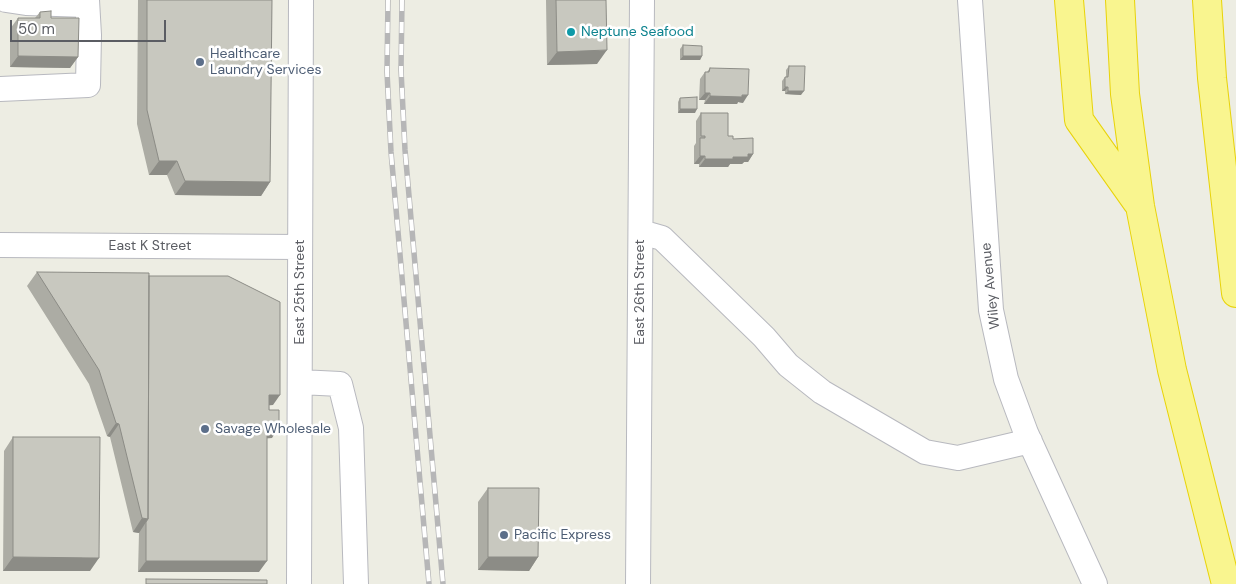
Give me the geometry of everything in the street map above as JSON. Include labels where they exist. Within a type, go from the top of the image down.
[{"type":"highway","points":[[1070,0],[1079,120],[1140,206]]},
{"type":"highway","points":[[1120,0],[1125,94],[1140,206],[1172,370],[1226,584]]},
{"type":"highway","points":[[1207,0],[1212,78],[1236,293]]},
{"type":"street","points":[[0,88],[88,85],[89,35],[87,3],[6,0]]},
{"type":"street","name":"East 25th Street","points":[[299,584],[302,0]]},
{"type":"street","name":"East 26th Street","points":[[638,584],[642,0]]},
{"type":"street","name":"Wiley Avenue","points":[[970,0],[991,310],[1006,379],[1030,441],[1095,584]]},
{"type":"street","points":[[641,232],[662,238],[764,337],[788,365],[816,386],[925,452],[958,458],[1030,441]]},
{"type":"street","name":"East K Street","points":[[0,245],[300,247]]},
{"type":"street","points":[[300,382],[340,384],[351,428],[356,584]]},
{"type":"building","name":"Healthcare Laundry Services","points":[[147,0],[272,0],[270,182],[185,181],[177,161],[159,161],[147,110]]},
{"type":"building","name":"Neptune Seafood","points":[[556,0],[606,0],[607,50],[557,52]]},
{"type":"building","points":[[51,11],[51,18],[79,18],[78,57],[18,56],[18,18],[40,18],[40,12]]},
{"type":"building","points":[[683,45],[702,46],[702,56],[683,56]]},
{"type":"building","points":[[789,66],[805,66],[804,91],[788,91],[788,87],[785,87],[785,77],[788,77]]},
{"type":"building","points":[[710,68],[749,69],[748,95],[742,95],[742,97],[710,96],[710,93],[705,93],[705,72],[709,72]]},
{"type":"building","points":[[697,97],[697,109],[680,109],[680,98]]},
{"type":"building","points":[[701,113],[728,113],[728,136],[733,136],[733,139],[753,138],[753,154],[748,154],[748,157],[733,157],[733,159],[705,159],[705,156],[700,156],[700,138],[705,138],[705,136],[701,136]]},
{"type":"building","points":[[37,272],[149,273],[148,519],[142,518],[119,424],[116,423],[99,370]]},
{"type":"building","name":"Savage Wholesale","points":[[149,276],[228,276],[280,302],[280,395],[269,395],[269,410],[279,410],[279,427],[267,428],[267,561],[146,561],[146,522],[148,519]]},
{"type":"building","points":[[13,437],[100,437],[99,558],[13,557]]},
{"type":"building","name":"Pacific Express","points":[[488,488],[539,488],[538,557],[488,557]]},
{"type":"building","points":[[146,579],[267,580],[267,584],[146,584]]},
{"type":"railway","points":[[388,0],[387,72],[391,152],[429,584]]},
{"type":"railway","points":[[402,0],[401,70],[405,150],[443,584]]},
{"type":"place","name":"Neptune Seafood","points":[[571,32]]},
{"type":"place","name":"Healthcare Laundry Services","points":[[200,62]]},
{"type":"place","name":"Savage Wholesale","points":[[205,429]]},
{"type":"place","name":"Pacific Express","points":[[504,535]]}]
